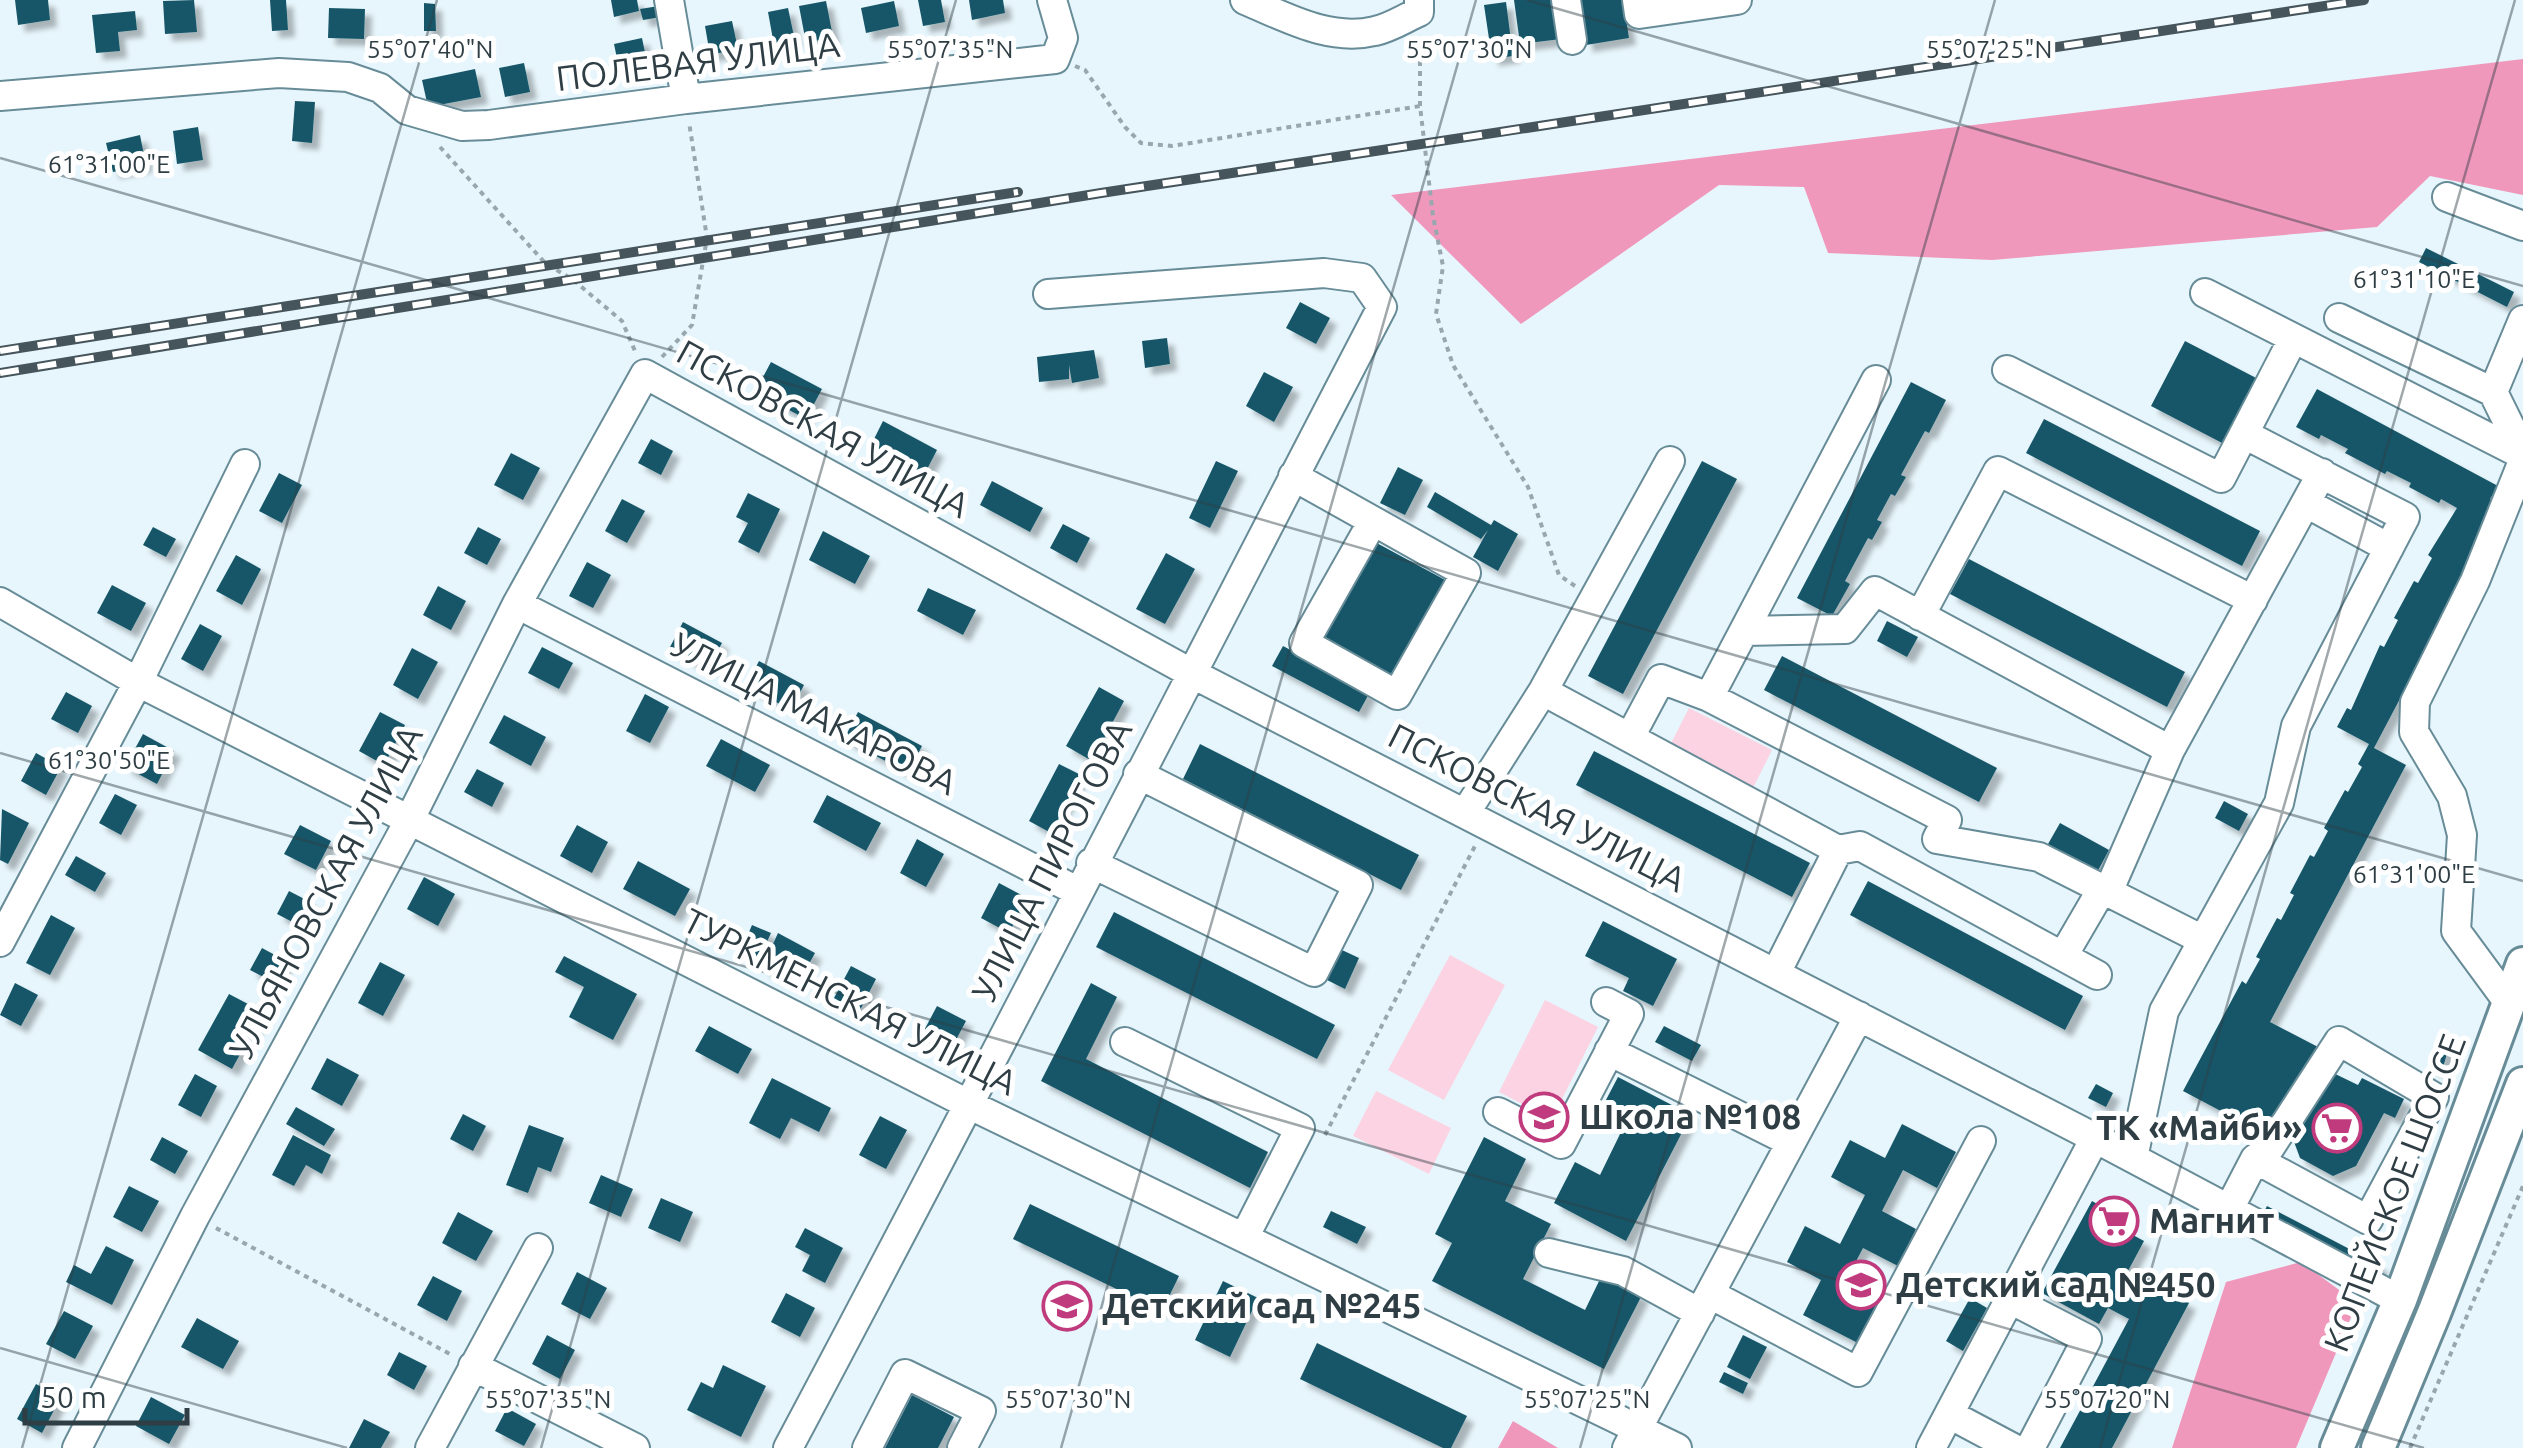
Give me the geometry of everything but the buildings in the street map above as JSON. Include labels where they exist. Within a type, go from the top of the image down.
[{"type":"main road","name":"КОПЕЙСКОЕ ШОССЕ","points":[[2337,1448],[2516,1006],[2523,964]]},
{"type":"main road","points":[[2378,1448],[2523,1084]]},
{"type":"street","points":[[669,0],[686,99]]},
{"type":"street","points":[[1052,0],[1063,38],[1056,59]]},
{"type":"street","points":[[1245,0],[1318,30],[1350,34],[1377,31],[1419,6]]},
{"type":"street","points":[[1566,0],[1572,40]]},
{"type":"street","points":[[1636,0],[1638,14],[1737,0]]},
{"type":"street","name":"ПОЛЕВАЯ УЛИЦА","points":[[0,96],[279,73],[348,76],[380,88],[407,110],[475,126],[1056,59]]},
{"type":"street","points":[[2448,196],[2523,226]]},
{"type":"street","name":"УЛИЦА ПИРОГОВА","points":[[788,1448],[970,1106],[1077,891],[1382,306],[1362,278],[1324,273],[1048,294]]},
{"type":"street","points":[[2205,294],[2523,456]]},
{"type":"street","points":[[2339,318],[2493,392],[2523,456],[2475,581],[2415,702],[2414,732],[2452,796],[2462,835],[2456,931],[2516,1006]]},
{"type":"street","points":[[2493,392],[2523,320]]},
{"type":"street","points":[[2007,370],[2221,478],[2293,339]]},
{"type":"street","name":"УЛЬЯНОВСКАЯ УЛИЦА","points":[[77,1448],[195,1216],[408,821],[517,604],[645,374]]},
{"type":"street","name":"ПСКОВСКАЯ УЛИЦА","points":[[645,374],[1191,673],[2095,1138],[2400,1300]]},
{"type":"street","points":[[1709,697],[1876,380]]},
{"type":"street","points":[[2133,1158],[2164,1011],[2279,803],[2296,726],[2405,517],[2246,435]]},
{"type":"street","points":[[1476,818],[1670,460]]},
{"type":"street","points":[[0,942],[138,682],[245,464]]},
{"type":"street","points":[[1920,616],[1998,471],[2253,600]]},
{"type":"street","points":[[2063,956],[2105,890],[2170,750],[2322,474]]},
{"type":"street","points":[[1294,476],[1373,520],[1466,572],[1397,695],[1304,644],[1373,520]]},
{"type":"street","points":[[2306,503],[2389,548]]},
{"type":"street","points":[[1745,631],[1845,629],[1875,591],[2170,750]]},
{"type":"street","name":"ТУРКМЕНСКАЯ УЛИЦА","points":[[0,602],[138,682],[970,1106],[1244,1236],[1632,1438],[1677,1448]]},
{"type":"street","name":"УЛИЦА МАКАРОВА","points":[[517,604],[1077,891]]},
{"type":"street","points":[[1630,738],[1661,678],[1709,697],[1946,820],[1918,877]]},
{"type":"street","points":[[1543,691],[1838,850],[1860,846],[2098,975]]},
{"type":"street","points":[[1092,864],[1314,972],[1358,885],[1138,774]]},
{"type":"street","points":[[1937,839],[2039,857],[2203,940]]},
{"type":"street","points":[[1776,973],[1838,850]]},
{"type":"street","points":[[1498,1112],[1560,1144],[1629,1014],[1606,1002]]},
{"type":"street","points":[[1632,1438],[1859,1016]]},
{"type":"street","points":[[2229,1209],[2255,1159],[2269,1149],[2338,1040],[2434,1097],[2368,1220],[2255,1159]]},
{"type":"street","points":[[1125,1042],[1300,1128],[1244,1236]]},
{"type":"street","points":[[1610,1051],[1792,1142]]},
{"type":"street","points":[[1931,1448],[2095,1138]]},
{"type":"street","points":[[1549,1254],[1623,1271],[1858,1372],[1982,1141]]},
{"type":"street","points":[[430,1448],[538,1248]]},
{"type":"street","points":[[2010,1299],[2087,1339],[2030,1448]]},
{"type":"street","points":[[473,1366],[636,1448]]},
{"type":"street","points":[[867,1448],[905,1374],[981,1411],[962,1448]]},
{"type":"street","points":[[1949,1414],[2013,1448]]},
{"type":"path","points":[[1419,6],[1420,106],[1443,266],[1436,314],[1453,365],[1528,487],[1559,574],[1595,601]]},
{"type":"path","points":[[1056,59],[1085,70],[1124,127],[1142,142],[1172,146],[1420,106]]},
{"type":"path","points":[[407,110],[546,264],[572,279],[622,321],[645,374],[692,325],[704,258],[706,238],[686,99]]},
{"type":"path","points":[[1321,1142],[1476,818]]},
{"type":"path","points":[[2410,1448],[2523,1186]]},
{"type":"path","points":[[195,1216],[473,1366]]},
{"type":"shaded area","points":[[2523,59],[2523,195],[2430,176],[2377,227],[1992,260],[1828,253],[1804,187],[1719,185],[1521,324],[1391,195]]},
{"type":"shaded area","points":[[1689,708],[1772,750],[1748,798],[1665,755]]},
{"type":"shaded area","points":[[1450,955],[1505,985],[1444,1100],[1388,1070]]},
{"type":"shaded area","points":[[1545,1000],[1598,1027],[1552,1119],[1499,1092]]},
{"type":"shaded area","points":[[1376,1091],[1451,1128],[1429,1174],[1353,1136]]},
{"type":"shaded area","points":[[2301,1262],[2357,1303],[2296,1448],[2172,1448],[2226,1282]]},
{"type":"shaded area","points":[[1513,1421],[1558,1448],[1498,1448]]},
{"type":"railway","points":[[0,373],[1101,193],[2364,0]]},
{"type":"railway","points":[[0,351],[1018,192]]},
{"type":"place","name":"Школа №108","points":[[1544,1117]]},
{"type":"place","name":"ТК «Майби»","points":[[2337,1128]]},
{"type":"place","name":"Магнит","points":[[2114,1221]]},
{"type":"place","name":"Детский сад №450","points":[[1861,1285]]},
{"type":"place","name":"Детский сад №245","points":[[1067,1306]]}]
